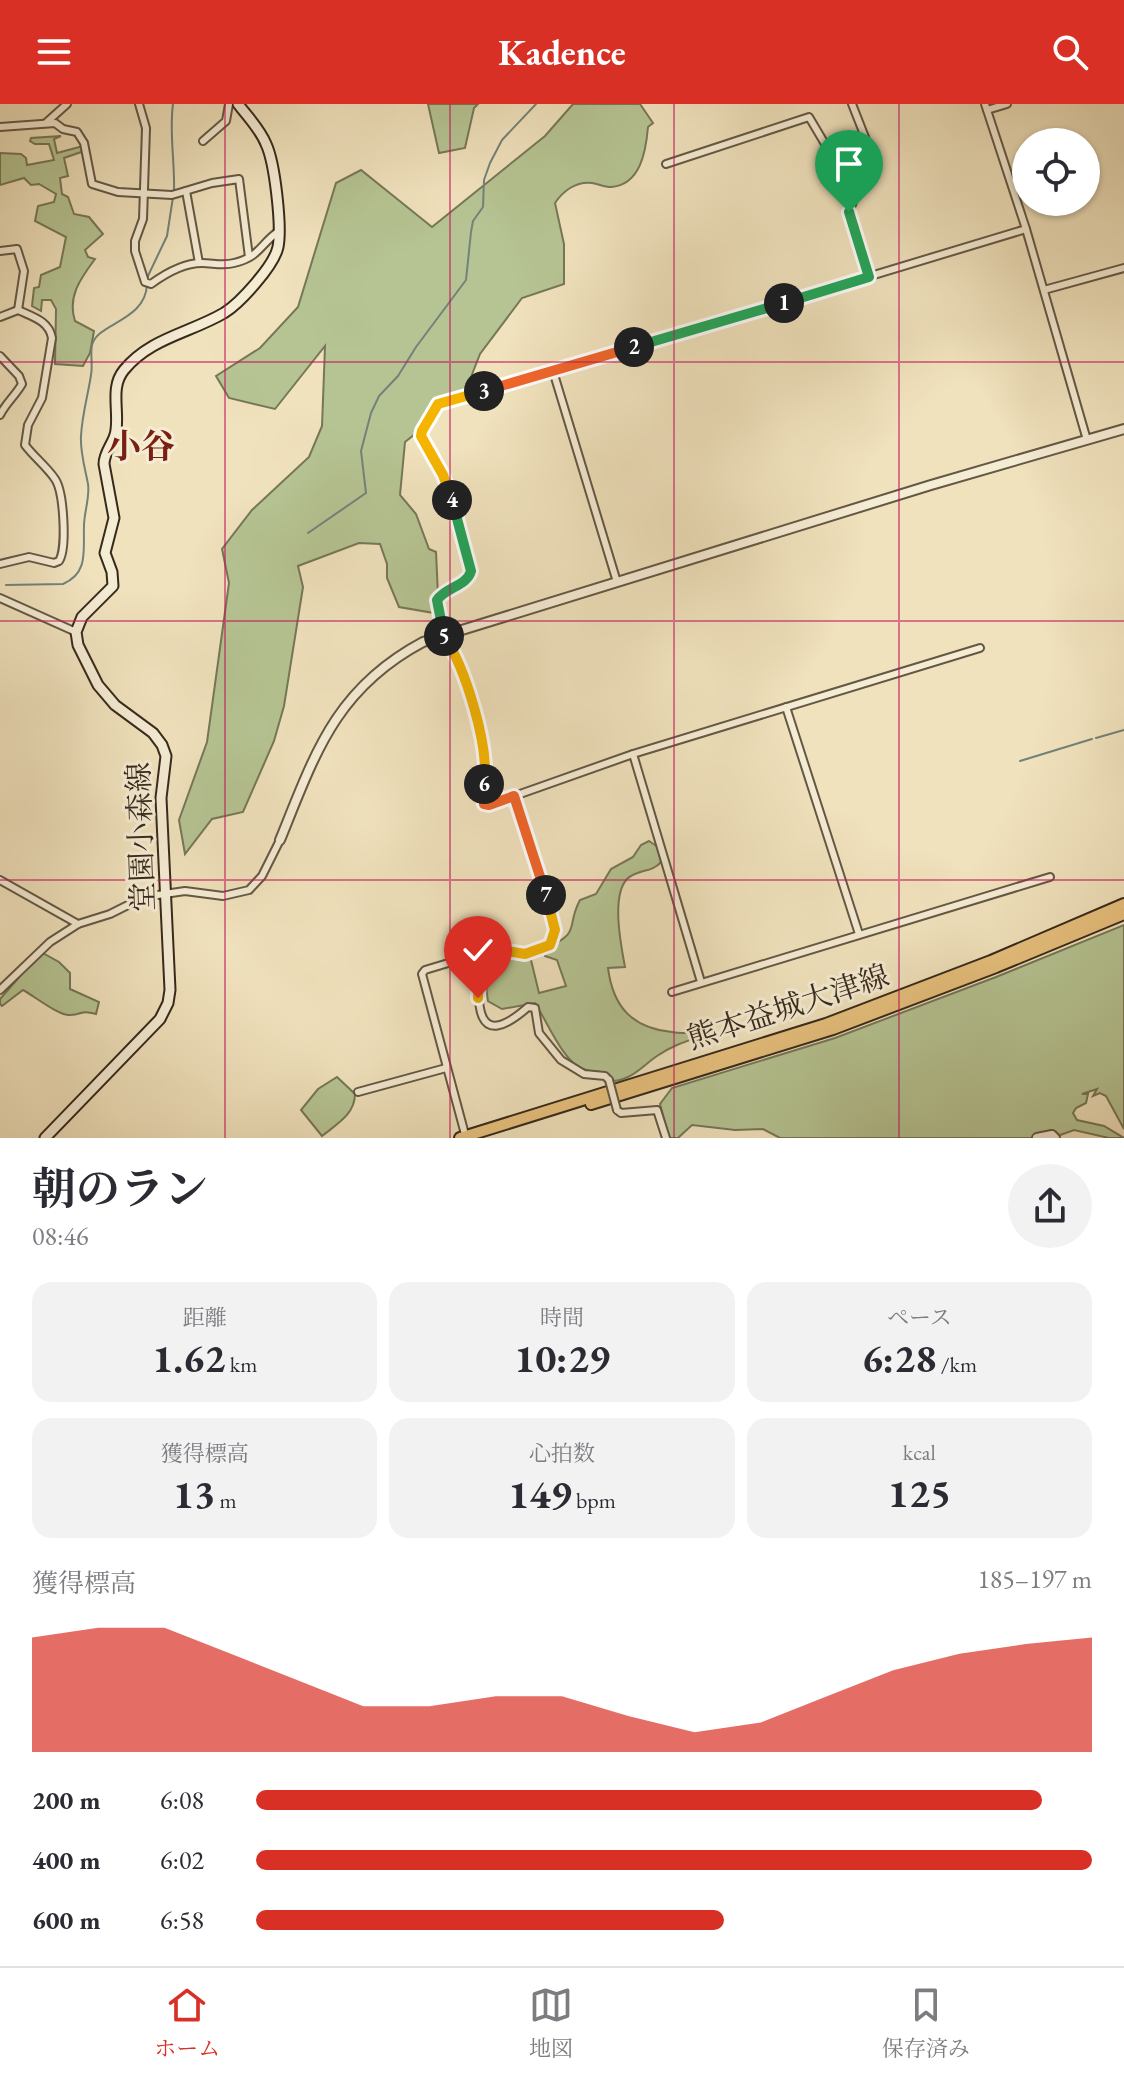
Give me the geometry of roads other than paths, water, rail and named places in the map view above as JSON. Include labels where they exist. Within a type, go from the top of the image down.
[{"type":"main road","points":[[76,632],[82,617],[113,586],[105,553],[114,518],[104,457],[116,433],[117,379],[157,342],[206,322],[237,304],[275,255],[279,231],[268,149],[260,132],[238,104]]},
{"type":"main road","name":"堂園小森線","points":[[45,1138],[143,1039],[168,1003],[171,977],[161,798],[166,756],[162,745],[148,728],[115,705],[98,685],[78,645],[76,632]]},
{"type":"main road","name":"熊本益城大津線","points":[[464,1138],[826,1024],[991,961],[1124,904]]},
{"type":"main road","name":"熊本益城大津線","points":[[480,1138],[833,1029],[1124,914]]},
{"type":"street","points":[[44,123],[67,104]]},
{"type":"street","points":[[139,104],[146,128],[143,219],[135,241],[135,251],[145,282],[151,284],[166,273],[199,263],[222,264],[249,257],[261,251],[269,238],[279,231]]},
{"type":"street","points":[[203,141],[226,121],[229,104]]},
{"type":"street","points":[[852,104],[872,155],[854,193],[849,212],[869,277]]},
{"type":"street","points":[[1007,104],[986,107],[1026,229],[1087,440]]},
{"type":"street","points":[[666,164],[809,117],[854,193]]},
{"type":"street","points":[[0,127],[59,123],[63,129],[77,132],[84,143],[92,184],[118,192],[172,195],[239,179],[249,257]]},
{"type":"street","points":[[186,191],[199,263]]},
{"type":"street","points":[[980,648],[633,754],[489,805],[484,804],[486,763],[472,698],[459,663],[443,634],[437,600],[440,595],[466,580],[471,571],[449,491],[421,436],[438,404],[1026,229]]},
{"type":"street","points":[[0,251],[17,249],[24,271],[18,310]]},
{"type":"street","points":[[1044,290],[1124,268]]},
{"type":"street","points":[[0,317],[18,310],[51,329],[42,398],[28,425],[25,445],[57,481],[64,549],[59,561],[54,563],[29,557],[0,564]]},
{"type":"street","points":[[0,356],[19,376],[22,384],[0,415]]},
{"type":"street","points":[[553,371],[617,582]]},
{"type":"street","points":[[0,990],[50,942],[78,924],[110,914],[144,897],[185,891],[238,895],[249,890],[262,876],[314,755],[340,711],[356,693],[407,651],[443,634],[1124,429]]},
{"type":"street","points":[[0,598],[76,632]]},
{"type":"street","points":[[786,707],[859,934]]},
{"type":"street","points":[[633,754],[701,982]]},
{"type":"street","points":[[464,1138],[422,974],[425,970],[495,949],[525,954],[550,945],[554,938],[555,930],[540,872],[514,796]]},
{"type":"street","points":[[672,992],[1050,877]]},
{"type":"street","points":[[0,880],[78,924]]},
{"type":"street","points":[[480,954],[478,998],[481,1017],[488,1024],[496,1026],[513,1021],[528,1007],[535,1008],[539,1033],[561,1060],[584,1074],[605,1076],[609,1080],[617,1110],[621,1113],[657,1110],[666,1138]]},
{"type":"street","points":[[358,1092],[446,1068]]},
{"type":"street","points":[[1037,1138],[1052,1135],[1055,1138]]},
{"type":"waterway","points":[[173,104],[174,191]]},
{"type":"waterway","points":[[308,533],[366,493],[361,451],[371,413],[379,396],[398,376],[466,280],[473,221],[483,207],[484,180],[490,163],[502,140],[536,104]]},
{"type":"waterway","points":[[147,278],[167,236],[173,197]]},
{"type":"waterway","points":[[6,585],[63,584],[81,567],[88,489],[81,436],[92,371],[92,345],[103,331],[139,306],[147,284]]},
{"type":"waterway","points":[[1096,738],[1124,730]]},
{"type":"waterway","points":[[1020,761],[1092,739]]},
{"type":"district","name":"小谷","points":[[141,446]]}]
